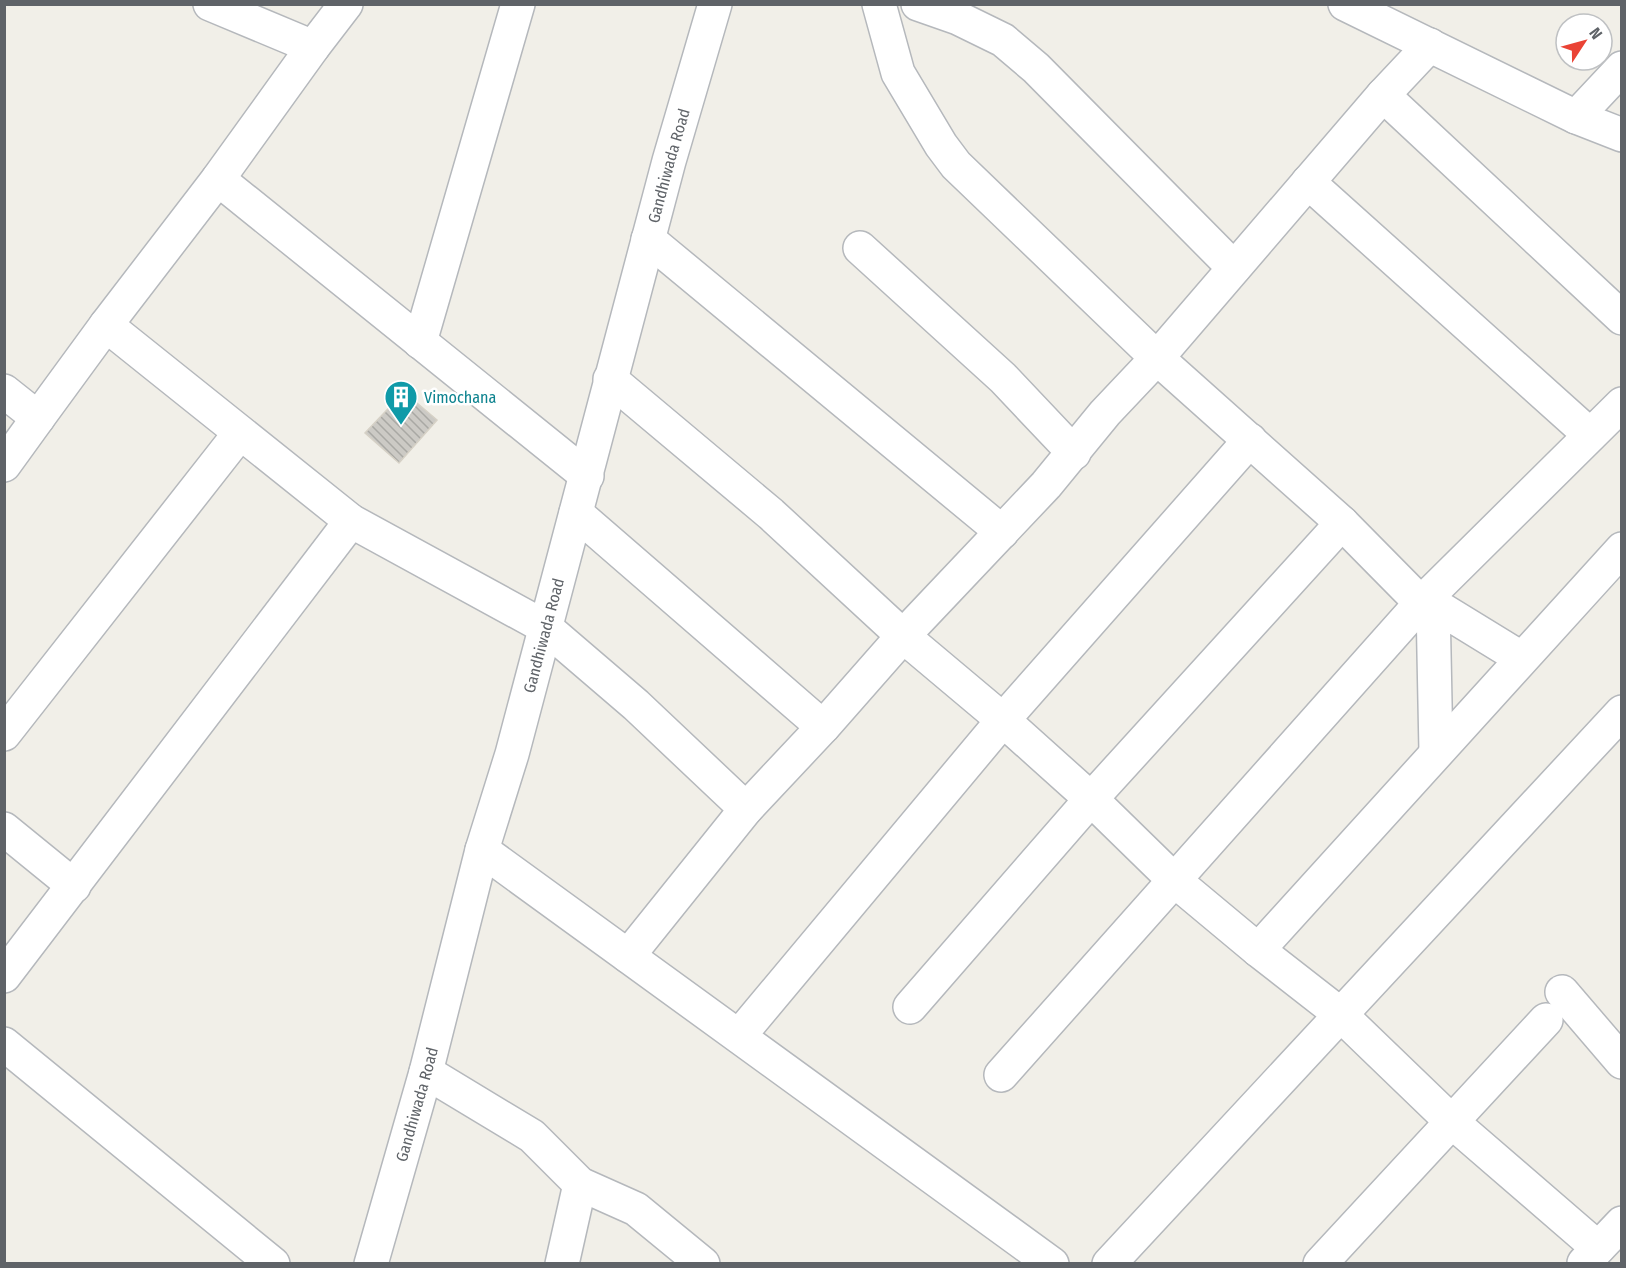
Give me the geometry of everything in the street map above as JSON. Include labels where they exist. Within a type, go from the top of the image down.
[{"type":"street","points":[[210,4],[313,46]]},
{"type":"street","points":[[4,465],[346,4]]},
{"type":"street","points":[[420,342],[518,4]]},
{"type":"street","name":"Gandhiwada Road","points":[[371,1263],[426,1072],[482,850],[512,754],[669,161],[715,4]]},
{"type":"street","points":[[879,4],[898,73],[941,145],[956,165],[1157,358],[1342,523],[1421,603]]},
{"type":"street","points":[[918,4],[958,18],[1003,40],[1036,68],[1234,268]]},
{"type":"street","points":[[1345,4],[1576,117],[1622,135]]},
{"type":"street","points":[[628,956],[746,809],[1074,453],[1105,413],[1157,358],[1383,95],[1430,45]]},
{"type":"street","points":[[1576,117],[1622,68]]},
{"type":"street","points":[[1383,95],[1622,318]]},
{"type":"street","points":[[218,179],[587,476]]},
{"type":"street","points":[[1308,182],[1590,435]]},
{"type":"street","points":[[648,239],[1002,532]]},
{"type":"street","points":[[860,249],[1003,378],[1074,453]]},
{"type":"street","points":[[106,325],[351,521],[545,627],[636,705],[746,809]]},
{"type":"street","points":[[610,379],[771,514],[903,636],[1003,720],[1091,799],[1174,880],[1340,1014],[1591,1256],[1622,1222]]},
{"type":"street","points":[[4,391],[38,418]]},
{"type":"street","points":[[1001,1075],[1421,603],[1622,404]]},
{"type":"street","points":[[4,734],[240,433]]},
{"type":"street","points":[[739,1036],[1003,720],[1250,440]]},
{"type":"street","points":[[576,513],[823,727]]},
{"type":"street","points":[[4,976],[351,521]]},
{"type":"street","points":[[910,1007],[1091,799],[1342,523]]},
{"type":"street","points":[[1258,950],[1622,549]]},
{"type":"street","points":[[1436,752],[1433,604],[1521,658]]},
{"type":"street","points":[[1109,1263],[1622,712]]},
{"type":"street","points":[[4,829],[74,886]]},
{"type":"street","points":[[482,850],[1052,1263]]},
{"type":"street","points":[[1320,1263],[1554,1006],[1622,1062]]},
{"type":"street","points":[[4,1044],[273,1263]]},
{"type":"street","points":[[426,1072],[532,1136],[580,1184],[636,1209],[703,1263]]},
{"type":"street","points":[[562,1263],[580,1184]]},
{"type":"building","name":"Vimochana","points":[[404,392],[437,420],[399,463],[365,433]]},
{"type":"place","name":"Vimochana","points":[[401,426]]}]
